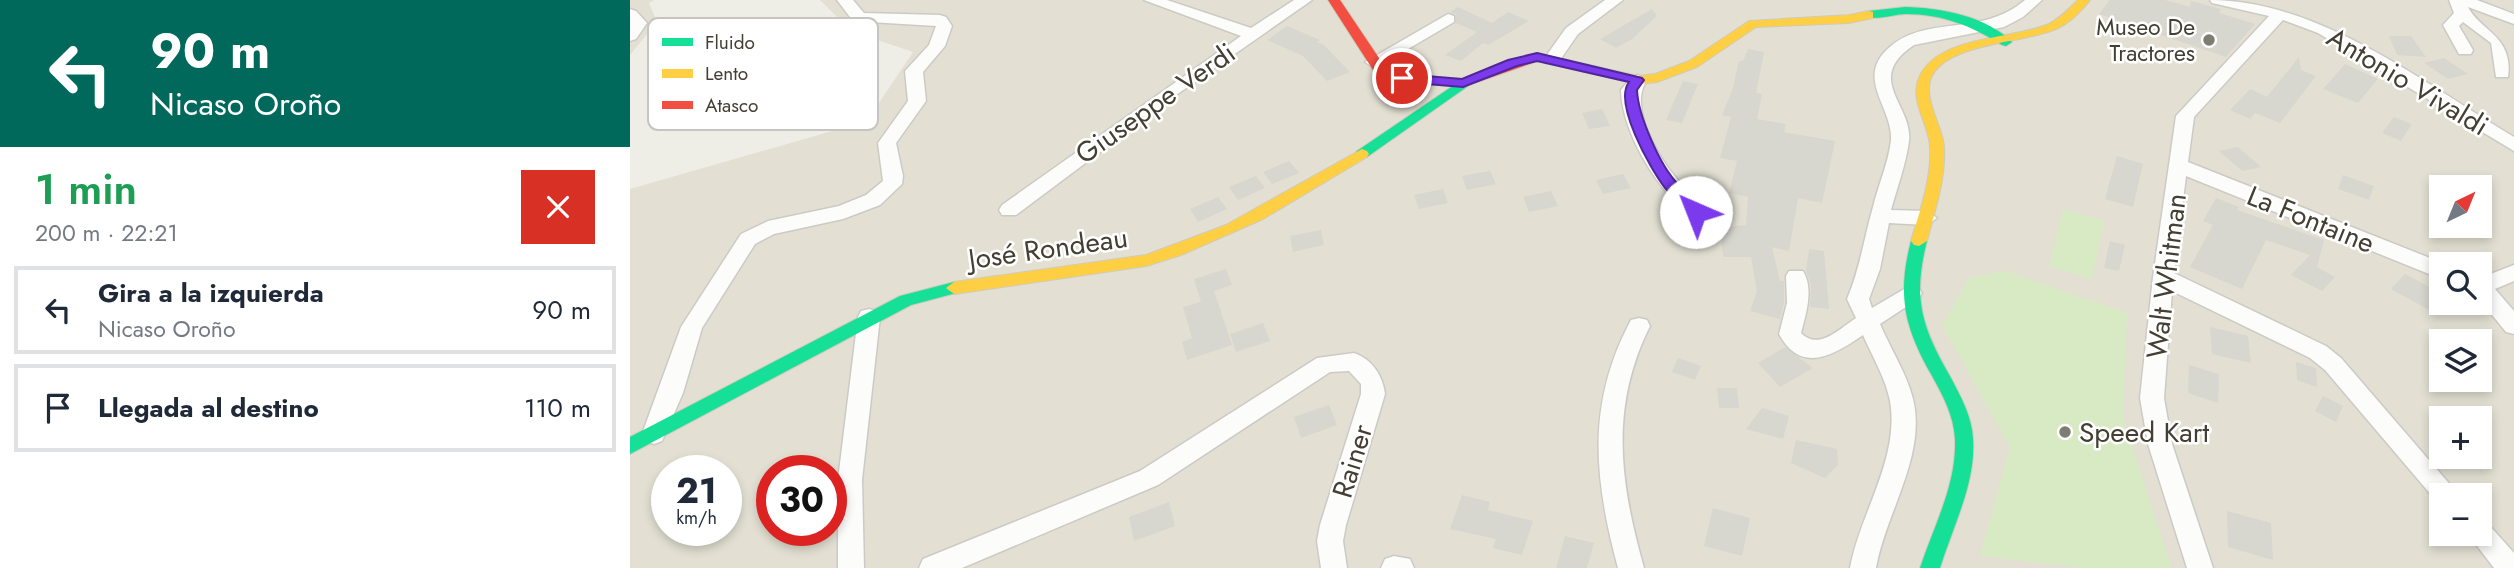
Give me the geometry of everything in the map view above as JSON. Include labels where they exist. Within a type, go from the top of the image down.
[{"type":"street","points":[[845,0],[859,18]]},
{"type":"street","points":[[1152,0],[1252,34]]},
{"type":"street","name":"Giuseppe Verdi","points":[[1009,210],[1173,89],[1304,0]]},
{"type":"street","points":[[1334,0],[1373,62],[1390,75],[1463,83],[1523,60],[1552,59],[1637,80],[1657,78],[1693,64],[1754,24],[1849,19],[1904,9],[1954,15],[1986,27],[2006,41]]},
{"type":"street","points":[[1552,59],[1572,31],[1615,0]]},
{"type":"street","points":[[1863,568],[1869,531],[1904,437],[1905,415],[1901,398],[1858,299],[1870,269],[1880,216],[1900,140],[1900,128],[1883,86],[1885,62],[1892,50],[1913,39],[1986,27],[2010,19],[2034,0]]},
{"type":"street","points":[[1930,568],[1961,470],[1964,436],[1955,403],[1913,325],[1911,293],[1937,153],[1935,134],[1925,103],[1924,79],[1933,66],[1950,55],[2054,27],[2084,0]]},
{"type":"street","name":"Antonio Vivaldi","points":[[2218,0],[2280,14],[2324,30],[2514,145]]},
{"type":"street","points":[[2460,5],[2514,19]]},
{"type":"street","points":[[2460,5],[2451,25],[2465,50]]},
{"type":"street","points":[[2460,5],[2502,43],[2505,51],[2502,73]]},
{"type":"street","points":[[630,14],[639,23],[630,36]]},
{"type":"street","name":"Walt Whitman","points":[[2200,568],[2153,418],[2152,398],[2163,277],[2185,116],[2280,14]]},
{"type":"street","points":[[653,434],[671,393],[692,327],[748,239],[768,228],[843,212],[873,200],[892,184],[894,176],[887,143],[917,101],[914,71],[937,46],[944,26],[940,20],[878,18]]},
{"type":"street","points":[[1373,62],[1448,19]]},
{"type":"street","points":[[1637,80],[1630,90],[1631,110],[1664,175],[1672,187],[1693,204],[1696,212]]},
{"type":"street","name":"José Rondeau","points":[[630,446],[869,317],[906,300],[939,290],[1146,260],[1209,240],[1253,220],[1395,135],[1463,83]]},
{"type":"street","name":"La Fontaine","points":[[2180,166],[2429,266]]},
{"type":"street","points":[[1880,216],[1927,218]]},
{"type":"street","points":[[2492,281],[2514,273]]},
{"type":"street","points":[[1796,276],[1798,303],[1790,334],[1804,348],[1815,351],[1827,348],[1911,293]]},
{"type":"street","points":[[2163,277],[2318,352],[2333,363],[2437,483]]},
{"type":"street","points":[[2492,300],[2514,326]]},
{"type":"street","points":[[851,568],[850,480],[869,317]]},
{"type":"street","points":[[1631,568],[1617,524],[1609,449],[1618,374],[1639,326]]},
{"type":"street","name":"Rainer","points":[[932,568],[1149,478],[1325,364],[1354,362],[1372,382],[1373,394],[1333,525],[1330,541],[1335,568]]},
{"type":"street","points":[[2491,546],[2510,568]]},
{"type":"street","points":[[1394,568],[1401,568]]},
{"type":"shaded area","points":[[630,0],[654,0],[649,3],[655,18],[648,18],[648,33],[630,55]]},
{"type":"shaded area","points":[[820,0],[2514,0],[2514,568],[630,568],[630,189],[836,130],[878,130],[878,104],[913,52],[878,40],[878,18],[838,18]]},
{"type":"green space","points":[[2063,209],[2104,221],[2092,279],[2049,266]]},
{"type":"green space","name":"Speed Kart","points":[[2005,271],[2127,313],[2123,418],[2171,568],[2086,568],[1980,556],[2010,447],[1942,325],[1969,278]]},
{"type":"building","name":"Museo De Tractores","points":[[2110,0],[2165,0],[2190,7],[2191,1],[2221,9],[2219,13],[2255,24],[2226,57],[2099,14]]},
{"type":"building","points":[[1458,7],[1492,23],[1508,12],[1529,21],[1488,45],[1483,43],[1461,61],[1445,55],[1477,32],[1456,23],[1456,14],[1450,12]]},
{"type":"building","points":[[1652,9],[1657,16],[1632,39],[1616,48],[1600,39]]},
{"type":"building","points":[[1287,26],[1320,40],[1317,42],[1324,45],[1350,72],[1327,81],[1303,56],[1267,40]]},
{"type":"building","points":[[2389,36],[2411,36],[2426,57],[2397,55]]},
{"type":"building","points":[[1748,49],[1764,52],[1756,93],[1762,94],[1757,119],[1786,124],[1784,132],[1835,141],[1822,203],[1798,198],[1789,251],[1772,247],[1780,281],[1784,281],[1784,303],[1780,319],[1750,311],[1757,291],[1751,257],[1723,257],[1720,228],[1746,225],[1748,197],[1729,193],[1737,161],[1720,158],[1731,117],[1722,115],[1732,91],[1739,61],[1743,61]]},
{"type":"building","points":[[2299,57],[2301,70],[2316,76],[2280,123],[2255,113],[2250,119],[2230,110],[2250,89],[2267,97]]},
{"type":"building","points":[[2444,58],[2468,74],[2448,79],[2424,63]]},
{"type":"building","points":[[2345,64],[2378,79],[2358,103],[2323,89]]},
{"type":"building","points":[[1683,81],[1698,84],[1682,123],[1666,120]]},
{"type":"building","points":[[1602,109],[1610,126],[1589,129],[1582,113]]},
{"type":"building","points":[[2394,117],[2412,124],[2401,141],[2382,133]]},
{"type":"building","points":[[2238,147],[2261,167],[2242,171],[2219,151]]},
{"type":"building","points":[[2117,156],[2143,164],[2133,207],[2105,199]]},
{"type":"building","points":[[1289,161],[1299,173],[1272,184],[1263,172]]},
{"type":"building","points":[[1490,171],[1496,184],[1467,190],[1462,176]]},
{"type":"building","points":[[1623,174],[1631,188],[1603,194],[1596,180]]},
{"type":"building","points":[[2343,175],[2374,186],[2369,200],[2338,189]]},
{"type":"building","points":[[1256,176],[1265,188],[1238,200],[1229,187]]},
{"type":"building","points":[[1443,189],[1448,203],[1419,209],[1414,195]]},
{"type":"building","points":[[1551,191],[1558,206],[1529,212],[1523,197]]},
{"type":"building","points":[[1218,197],[1227,209],[1198,222],[1190,209]]},
{"type":"building","points":[[2216,198],[2239,207],[2237,210],[2324,240],[2317,267],[2335,277],[2322,291],[2291,275],[2310,255],[2266,240],[2242,289],[2190,267],[2213,225],[2203,221]]},
{"type":"building","points":[[1321,230],[1324,245],[1293,252],[1290,236]]},
{"type":"building","points":[[2110,241],[2125,245],[2119,271],[2104,268]]},
{"type":"building","points":[[1809,249],[1824,251],[1829,309],[1810,307],[1811,285],[1806,271]]},
{"type":"building","points":[[1226,269],[1232,285],[1214,291],[1232,345],[1187,360],[1182,342],[1192,338],[1183,307],[1201,302],[1194,279]]},
{"type":"building","points":[[2405,274],[2429,287],[2429,310],[2391,289]]},
{"type":"building","points":[[1263,323],[1270,341],[1236,352],[1230,334]]},
{"type":"building","points":[[2210,327],[2248,336],[2251,363],[2212,354]]},
{"type":"building","points":[[1785,347],[1813,368],[1780,387],[1758,363]]},
{"type":"building","points":[[1678,358],[1701,366],[1695,380],[1672,372]]},
{"type":"building","points":[[2296,362],[2316,368],[2317,387],[2297,380]]},
{"type":"building","points":[[2189,365],[2219,374],[2218,403],[2188,393]]},
{"type":"building","points":[[1717,388],[1737,388],[1739,408],[1719,408]]},
{"type":"building","points":[[2323,396],[2343,406],[2336,422],[2315,411]]},
{"type":"building","points":[[1329,405],[1337,425],[1301,438],[1294,417]]},
{"type":"building","points":[[1762,408],[1789,416],[1783,439],[1746,429]]},
{"type":"building","points":[[1796,440],[1837,449],[1838,465],[1825,478],[1791,463]]},
{"type":"building","points":[[1462,495],[1490,502],[1488,510],[1533,521],[1522,555],[1493,548],[1496,539],[1450,529]]},
{"type":"building","points":[[1169,502],[1175,526],[1134,541],[1129,517]]},
{"type":"building","points":[[1713,508],[1750,518],[1742,556],[1704,546]]},
{"type":"building","points":[[2227,511],[2271,523],[2273,560],[2228,547]]},
{"type":"building","points":[[1565,536],[1594,543],[1587,568],[1556,568]]},
{"type":"traffic: fast","points":[[1869,15],[1905,10],[1940,13],[1974,24],[2006,42]]},
{"type":"traffic: fast","points":[[1362,154],[1463,83]]},
{"type":"traffic: fast","points":[[1919,241],[1911,278],[1912,309],[1921,340],[1955,404],[1964,438],[1958,488],[1930,568]]},
{"type":"traffic: fast","points":[[630,446],[906,300],[954,288]]},
{"type":"traffic: slow","points":[[1919,241],[1932,194],[1937,158],[1936,138],[1923,95],[1925,78],[1933,66],[1946,56],[1963,49],[2051,27],[2061,22],[2084,0]]},
{"type":"traffic: slow","points":[[1585,68],[1638,80],[1657,78],[1693,64],[1753,24],[1849,19],[1869,15]]},
{"type":"traffic: slow","points":[[954,288],[1146,260],[1175,251],[1204,241],[1258,215],[1362,154]]},
{"type":"traffic: jam","points":[[1334,0],[1380,70],[1402,78],[1463,83],[1537,57],[1585,68]]},
{"type":"place","name":"Museo De Tractores","points":[[2209,40]]},
{"type":"place","name":"Speed Kart","points":[[2065,432]]},
{"type":"route","points":[[1402,78],[1463,83],[1513,63],[1537,57],[1637,80],[1630,90],[1631,110],[1664,175],[1672,187],[1693,204],[1696,212]]}]
